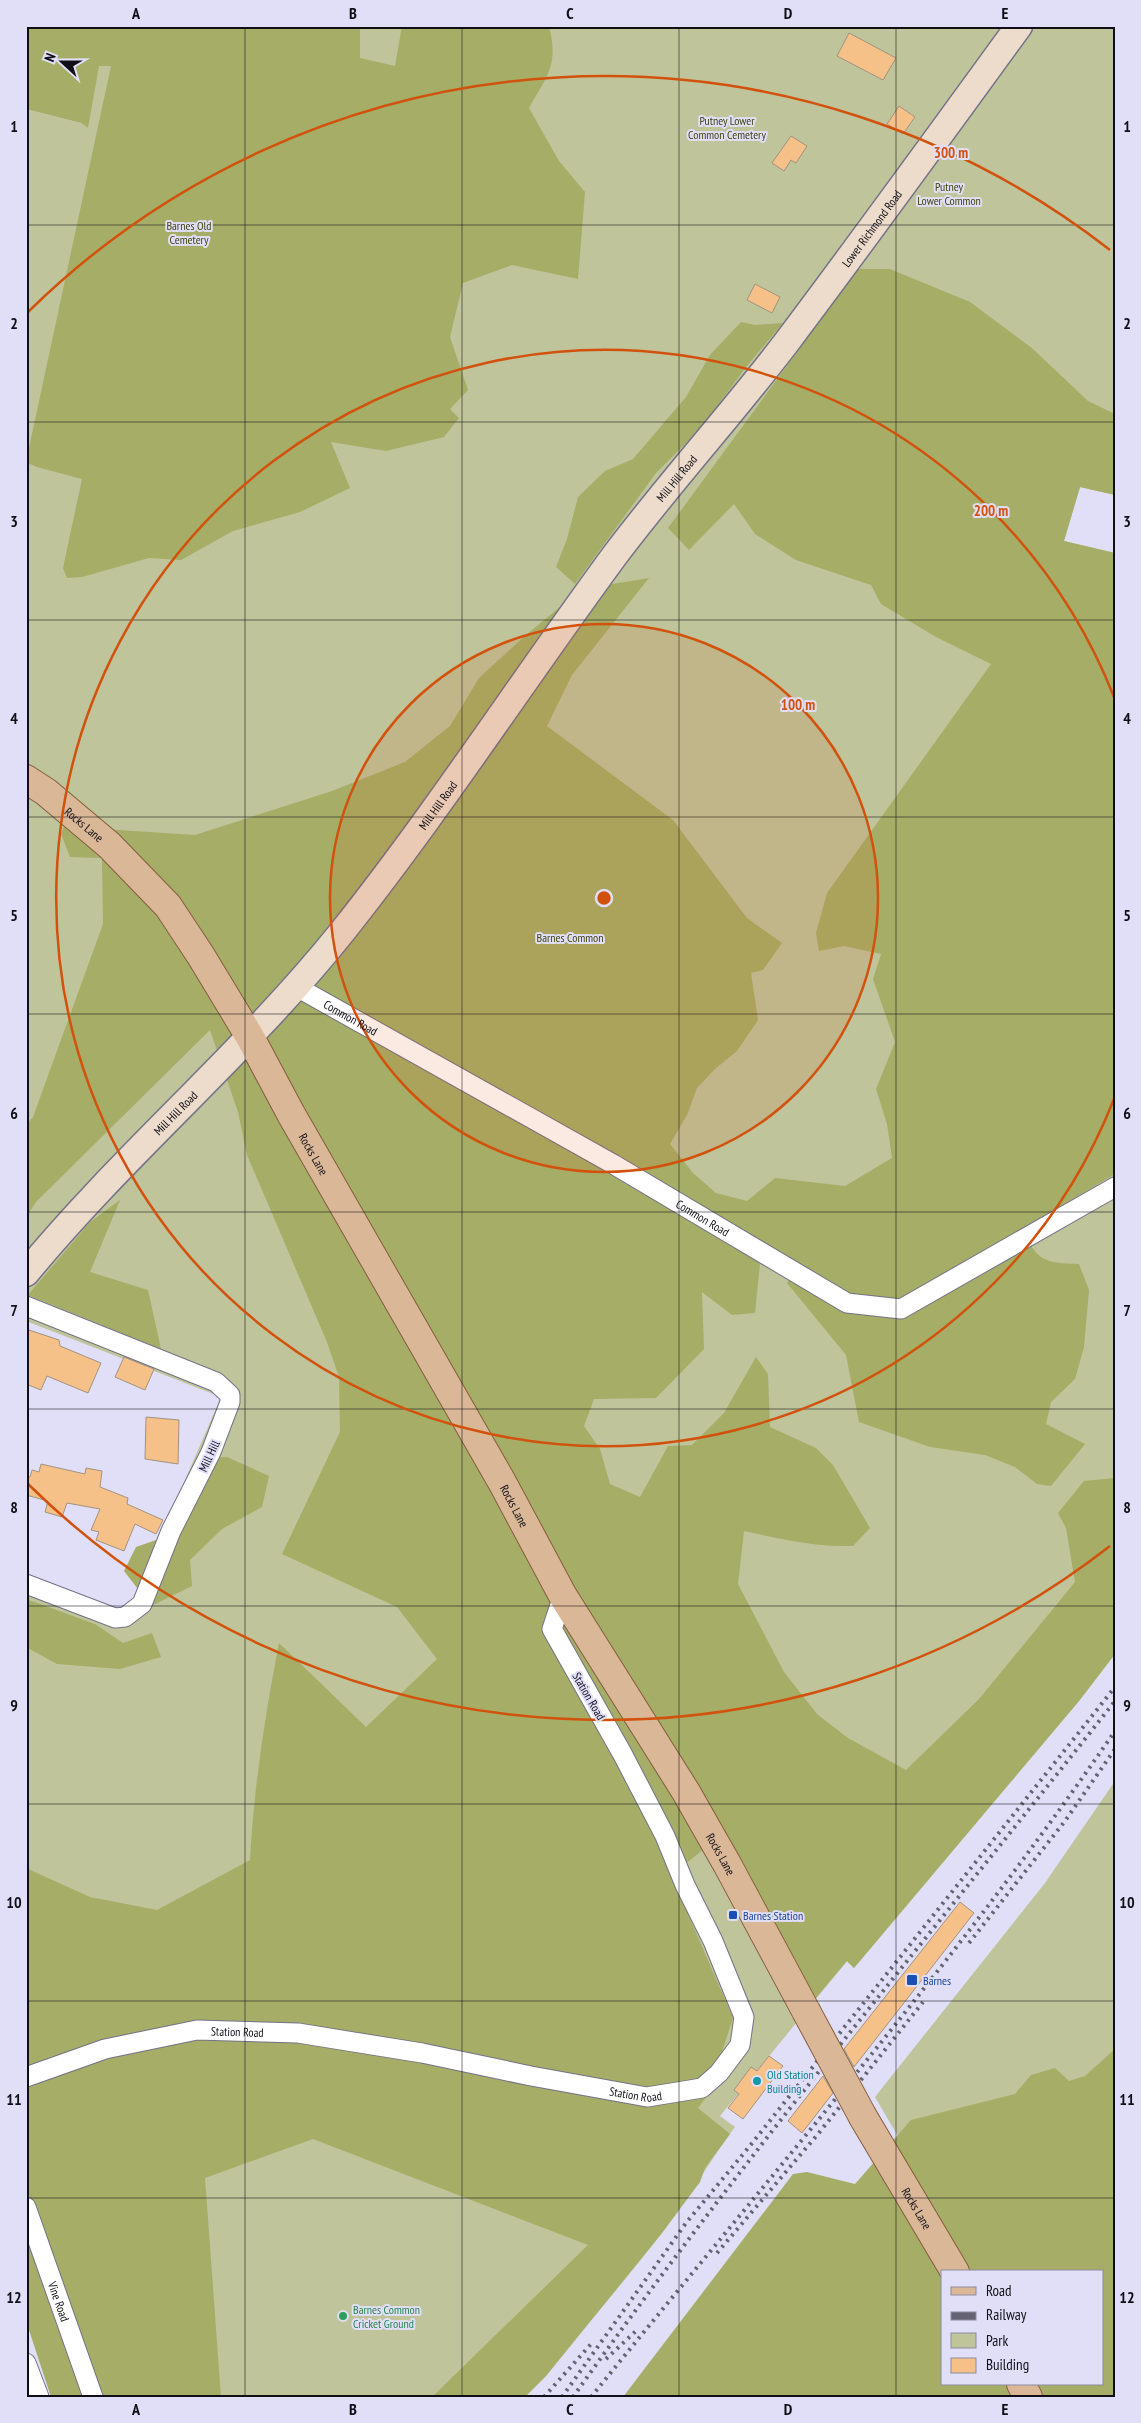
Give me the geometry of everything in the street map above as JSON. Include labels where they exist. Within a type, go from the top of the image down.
[{"type":"main road","name":"Lower Richmond Road","points":[[812,308],[1019,26]]},
{"type":"main road","name":"Mill Hill Road","points":[[26,1273],[53,1240],[119,1170],[250,1037],[342,932],[416,833],[635,529],[812,308]]},
{"type":"main road","name":"Rocks Lane","points":[[26,779],[46,792],[109,844],[168,906],[250,1037],[291,1114],[502,1482],[563,1596],[686,1792],[876,2139],[954,2270]]},
{"type":"street","name":"Common Road","points":[[296,986],[613,1164],[847,1303],[901,1309],[1115,1187]]},
{"type":"street","name":"Mill Hill","points":[[26,1306],[216,1382],[230,1395],[230,1402],[211,1452],[171,1531],[139,1608],[124,1617],[116,1618],[26,1584]]},
{"type":"street","name":"Station Road","points":[[26,2077],[105,2049],[197,2030],[298,2033],[422,2053],[531,2076],[647,2097],[702,2088],[719,2073],[740,2045],[744,2017],[713,1941],[685,1885],[665,1836],[623,1755],[552,1629],[563,1596]]},
{"type":"street","name":"Vine Road","points":[[26,2207],[93,2397]]},
{"type":"street","points":[[26,2363],[39,2397]]},
{"type":"green space","name":"Barnes Old Cemetery","points":[[26,26],[360,26],[360,58],[395,66],[402,26],[549,26],[553,51],[550,70],[529,108],[559,161],[585,192],[578,279],[512,265],[463,283],[450,337],[468,390],[450,409],[459,418],[444,437],[386,451],[331,442],[350,488],[300,512],[233,531],[181,560],[149,558],[82,577],[67,578],[63,568],[82,479],[37,467],[26,462],[111,66],[99,66],[88,128],[81,123],[26,109]]},
{"type":"green space","name":"Barnes Common","points":[[96,26],[1115,26],[1115,495],[1080,487],[1064,541],[1115,553],[1115,1654],[1079,1701],[854,1968],[847,1961],[720,2116],[735,2127],[681,2207],[648,2251],[546,2376],[525,2397],[106,2397],[26,2168],[26,1573],[119,1610],[133,1600],[221,1397],[26,1321],[26,109],[81,123],[88,128]]},
{"type":"green space","points":[[858,269],[890,269],[970,302],[1033,349],[1088,401],[1115,414],[1115,495],[1080,487],[1064,541],[1115,553],[1115,1174],[1022,1229],[1032,1248],[1043,1258],[1057,1263],[1079,1264],[1089,1290],[1084,1347],[1075,1379],[1051,1402],[1046,1424],[1085,1444],[1051,1486],[1037,1484],[1015,1467],[985,1455],[930,1447],[859,1422],[846,1355],[787,1283],[797,1265],[762,1244],[755,1313],[732,1315],[702,1292],[704,1349],[656,1398],[594,1399],[584,1426],[600,1449],[610,1484],[640,1497],[668,1446],[692,1445],[724,1413],[756,1357],[768,1374],[770,1427],[816,1448],[833,1465],[870,1528],[853,1546],[812,1544],[744,1531],[738,1584],[784,1672],[817,1714],[848,1738],[906,1770],[979,1699],[1075,1582],[1066,1528],[1058,1513],[1084,1481],[1115,1478],[1115,1654],[1079,1701],[854,1968],[847,1961],[815,1999],[723,1834],[671,1875],[733,2018],[708,2095],[698,2108],[730,2134],[705,2168],[700,2182],[662,2233],[546,2376],[525,2397],[432,2397],[588,2245],[313,2139],[205,2178],[221,2397],[51,2397],[26,2321],[26,1868],[90,1897],[157,1910],[250,1860],[254,1805],[261,1751],[279,1643],[366,1727],[437,1659],[397,1607],[282,1554],[340,1432],[339,1377],[327,1342],[247,1155],[238,1112],[210,1030],[36,1202],[26,1217],[26,1125],[33,1117],[103,924],[102,858],[70,857],[61,834],[67,818],[103,829],[195,835],[332,791],[405,762],[450,726],[479,678],[527,634],[582,589],[649,578],[572,675],[547,726],[673,820],[747,918],[782,943],[763,970],[751,973],[758,1020],[737,1051],[715,1069],[697,1088],[687,1115],[670,1144],[693,1173],[716,1193],[747,1201],[775,1178],[845,1186],[892,1158],[887,1124],[876,1089],[895,1042],[873,979],[881,954],[844,946],[819,951],[816,933],[827,893],[991,664],[936,637],[881,604],[871,585],[796,560],[755,534],[734,504],[689,550],[668,528]]},
{"type":"green space","points":[[741,322],[755,325],[783,323],[746,367],[701,428],[656,473],[575,584],[556,567],[567,539],[578,497],[605,471],[633,459],[686,397],[710,355]]},
{"type":"green space","points":[[120,1200],[90,1272],[148,1290],[161,1349],[28,1295],[90,1222]]},
{"type":"green space","points":[[227,1457],[269,1476],[262,1507],[222,1529],[190,1560],[192,1586],[151,1606],[124,1571],[136,1547],[179,1532],[203,1458]]},
{"type":"green space","points":[[26,1599],[95,1624],[123,1643],[152,1633],[161,1657],[120,1669],[57,1664],[26,1647]]},
{"type":"green space","points":[[1115,1781],[1115,2397],[1104,2386],[1104,2270],[1099,2270],[909,2155],[875,2097],[1045,1883]]},
{"type":"green space","points":[[1115,2049],[1115,2397],[623,2397],[793,2174],[807,2172],[855,2184],[911,2120],[1015,2094],[1031,2075],[1055,2068],[1069,2081],[1085,2076]]},
{"type":"building","points":[[849,33],[896,58],[883,80],[837,56]]},
{"type":"building","points":[[899,106],[915,117],[903,134],[887,124]]},
{"type":"building","points":[[791,136],[807,146],[796,163],[791,160],[784,171],[772,163]]},
{"type":"building","points":[[755,284],[780,297],[772,313],[747,300]]},
{"type":"building","points":[[26,1329],[59,1340],[60,1346],[101,1363],[88,1393],[47,1376],[41,1390],[26,1384]]},
{"type":"building","points":[[124,1357],[154,1369],[145,1390],[115,1377]]},
{"type":"building","points":[[146,1417],[179,1420],[178,1464],[145,1459]]},
{"type":"building","points":[[41,1464],[85,1474],[86,1468],[102,1471],[100,1487],[128,1498],[127,1504],[163,1520],[156,1534],[135,1524],[124,1551],[96,1540],[99,1532],[91,1530],[100,1509],[67,1503],[62,1517],[45,1512],[48,1501],[26,1495],[26,1476],[30,1477],[32,1470],[39,1472]]},
{"type":"building","points":[[960,1902],[974,1913],[854,2067],[844,2049]]},
{"type":"building","name":"Old Station Building","points":[[769,2056],[783,2066],[743,2119],[728,2108],[739,2094],[734,2090],[751,2067],[757,2071]]},
{"type":"building","points":[[823,2076],[833,2093],[802,2133],[788,2121]]},
{"type":"railway","points":[[562,2397],[686,2223],[749,2147],[1115,1687]]},
{"type":"railway","points":[[573,2397],[704,2219],[771,2132],[1115,1701]]},
{"type":"railway","points":[[591,2397],[926,1986],[991,1902],[1115,1731]]},
{"type":"railway","points":[[969,1943],[1065,1821],[1115,1749]]},
{"type":"railway","points":[[717,2253],[818,2134],[923,2002]]},
{"type":"railway","points":[[606,2359],[637,2330]]},
{"type":"railway","points":[[544,2397],[591,2344]]},
{"type":"place","name":"Barnes Station","points":[[733,1915]]},
{"type":"place","name":"Barnes","points":[[912,1980]]},
{"type":"place","name":"Old Station Building","points":[[757,2081]]},
{"type":"place","name":"Barnes Common Cricket Ground","points":[[343,2316]]},
{"type":"park label","name":"Putney Lower Common Cemetery","points":[[727,127]]},
{"type":"park label","name":"Putney Lower Common","points":[[949,193]]}]
